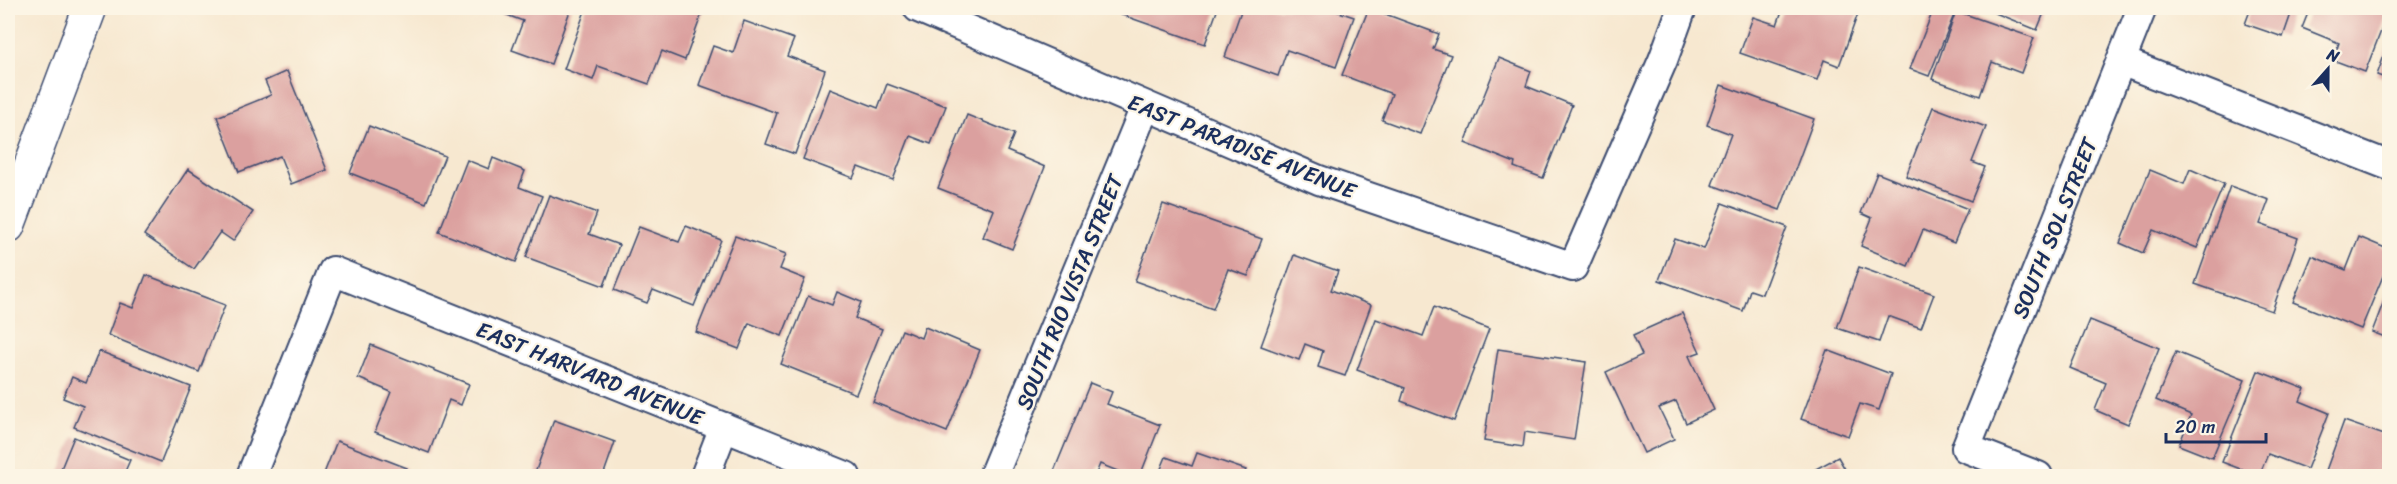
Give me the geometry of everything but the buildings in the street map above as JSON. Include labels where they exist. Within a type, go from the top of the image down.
[{"type":"street","points":[[8,226],[90,8]]},
{"type":"street","name":"EAST PARADISE AVENUE","points":[[918,8],[1319,180],[1573,267],[1663,60],[1682,8]]},
{"type":"street","name":"SOUTH SOL STREET","points":[[2038,477],[1966,448],[2142,8]]},
{"type":"street","points":[[2121,61],[2390,166]]},
{"type":"street","name":"SOUTH RIO VISTA STREET","points":[[993,477],[1145,106]]},
{"type":"street","name":"EAST HARVARD AVENUE","points":[[250,477],[333,271],[846,477]]},
{"type":"street","points":[[705,477],[724,427]]}]
